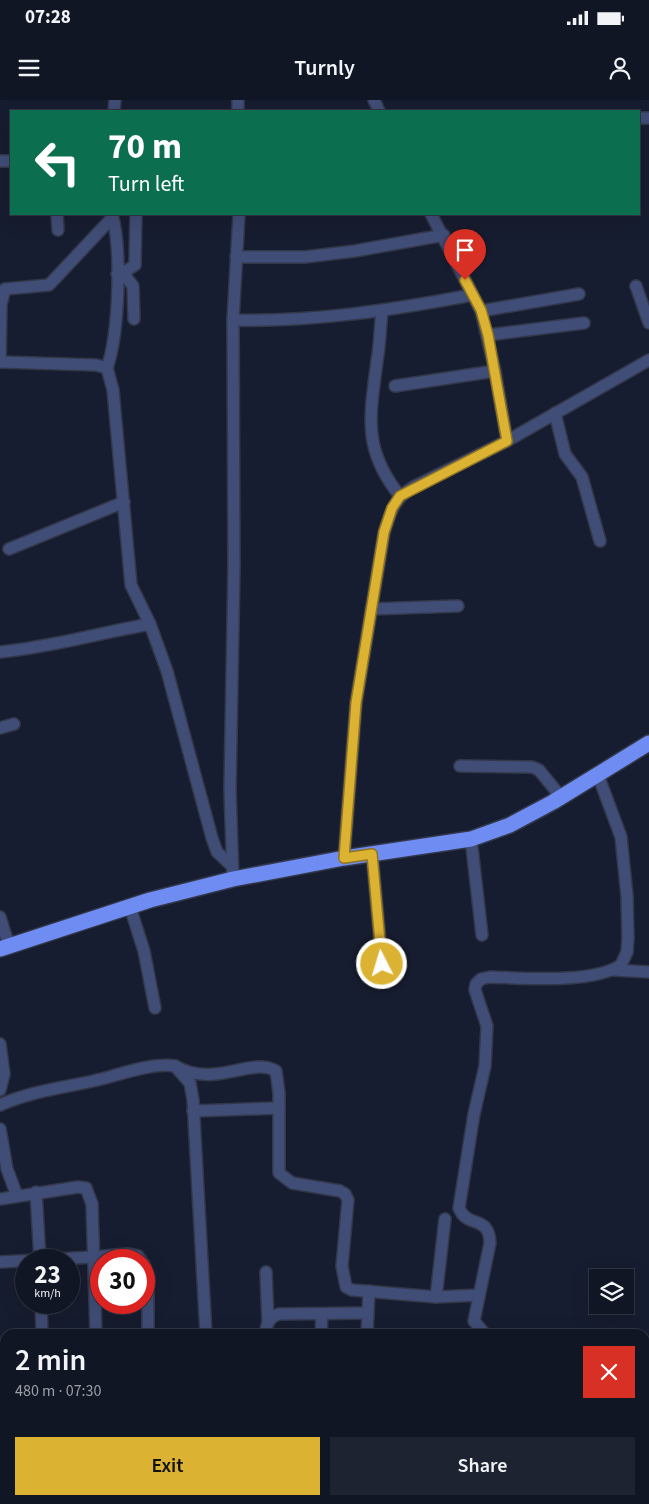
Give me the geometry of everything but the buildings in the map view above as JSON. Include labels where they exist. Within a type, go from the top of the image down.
[{"type":"highway","points":[[5,948],[232,872],[471,839],[510,824],[561,797],[649,743]]},
{"type":"street","points":[[57,215],[58,230]]},
{"type":"street","points":[[112,215],[118,244],[120,274],[114,346],[107,368],[113,390],[131,585],[150,624],[167,672],[212,838],[218,852],[232,872]]},
{"type":"street","points":[[107,368],[96,365],[0,362],[1,304],[5,289],[49,285],[110,220],[112,215]]},
{"type":"street","points":[[120,274],[135,265],[136,215]]},
{"type":"street","points":[[232,872],[230,790],[234,567],[233,320],[239,215]]},
{"type":"street","points":[[432,215],[444,235],[481,310],[488,335],[507,441]]},
{"type":"street","points":[[236,257],[305,257],[355,251],[444,235]]},
{"type":"street","points":[[120,274],[133,286],[134,319]]},
{"type":"street","points":[[636,286],[649,323]]},
{"type":"street","points":[[481,310],[579,294]]},
{"type":"street","points":[[233,320],[277,321],[382,312],[472,295]]},
{"type":"street","points":[[382,312],[370,419],[376,457],[386,479],[400,496]]},
{"type":"street","points":[[488,335],[584,323]]},
{"type":"street","points":[[344,858],[356,703],[384,532],[392,508],[400,496],[507,441],[649,360]]},
{"type":"street","points":[[395,386],[495,371]]},
{"type":"street","points":[[555,413],[565,454],[582,477],[600,541]]},
{"type":"street","points":[[9,549],[124,502]]},
{"type":"street","points":[[371,609],[458,606]]},
{"type":"street","points":[[0,652],[52,646],[100,633],[150,624]]},
{"type":"street","points":[[0,728],[14,724]]},
{"type":"street","points":[[460,766],[532,767],[539,770],[561,797]]},
{"type":"street","points":[[477,1329],[474,1321],[490,1244],[490,1234],[483,1224],[467,1219],[461,1214],[459,1208],[474,1114],[484,1075],[487,1026],[475,990],[476,984],[481,979],[490,977],[551,978],[602,974],[621,965],[627,952],[627,896],[619,830],[598,775]]},
{"type":"street","points":[[471,839],[482,935]]},
{"type":"street","points":[[372,854],[382,964]]},
{"type":"street","points":[[130,907],[144,951],[155,1008]]},
{"type":"street","points":[[0,917],[5,948]]},
{"type":"street","points":[[613,970],[649,972]]},
{"type":"street","points":[[0,1044],[4,1074],[0,1090]]},
{"type":"street","points":[[0,1105],[37,1093],[168,1064],[188,1073],[208,1075],[269,1066],[276,1071],[279,1108],[279,1173],[292,1183],[345,1194],[348,1209],[342,1266],[343,1280],[346,1287],[352,1290],[436,1297],[479,1295]]},
{"type":"street","points":[[175,1066],[190,1083],[206,1329]]},
{"type":"street","points":[[193,1111],[279,1108]]},
{"type":"street","points":[[0,1129],[7,1169],[17,1196]]},
{"type":"street","points":[[0,1199],[36,1192],[78,1187],[86,1188],[92,1204],[94,1249]]},
{"type":"street","points":[[36,1192],[39,1249]]},
{"type":"street","points":[[436,1297],[445,1219]]},
{"type":"street","points":[[0,1262],[15,1261]]},
{"type":"street","points":[[266,1272],[266,1328]]},
{"type":"street","points":[[367,1329],[369,1290]]},
{"type":"street","points":[[266,1328],[272,1316],[279,1314],[367,1313]]},
{"type":"street","points":[[41,1314],[42,1329]]},
{"type":"street","points":[[95,1314],[96,1329]]},
{"type":"street","points":[[148,1314],[148,1329]]},
{"type":"street","points":[[321,1329],[322,1314]]},
{"type":"route","points":[[382,964],[372,854],[344,858],[356,703],[384,532],[392,508],[400,496],[413,487],[507,441],[488,335],[481,310],[465,280]]}]
